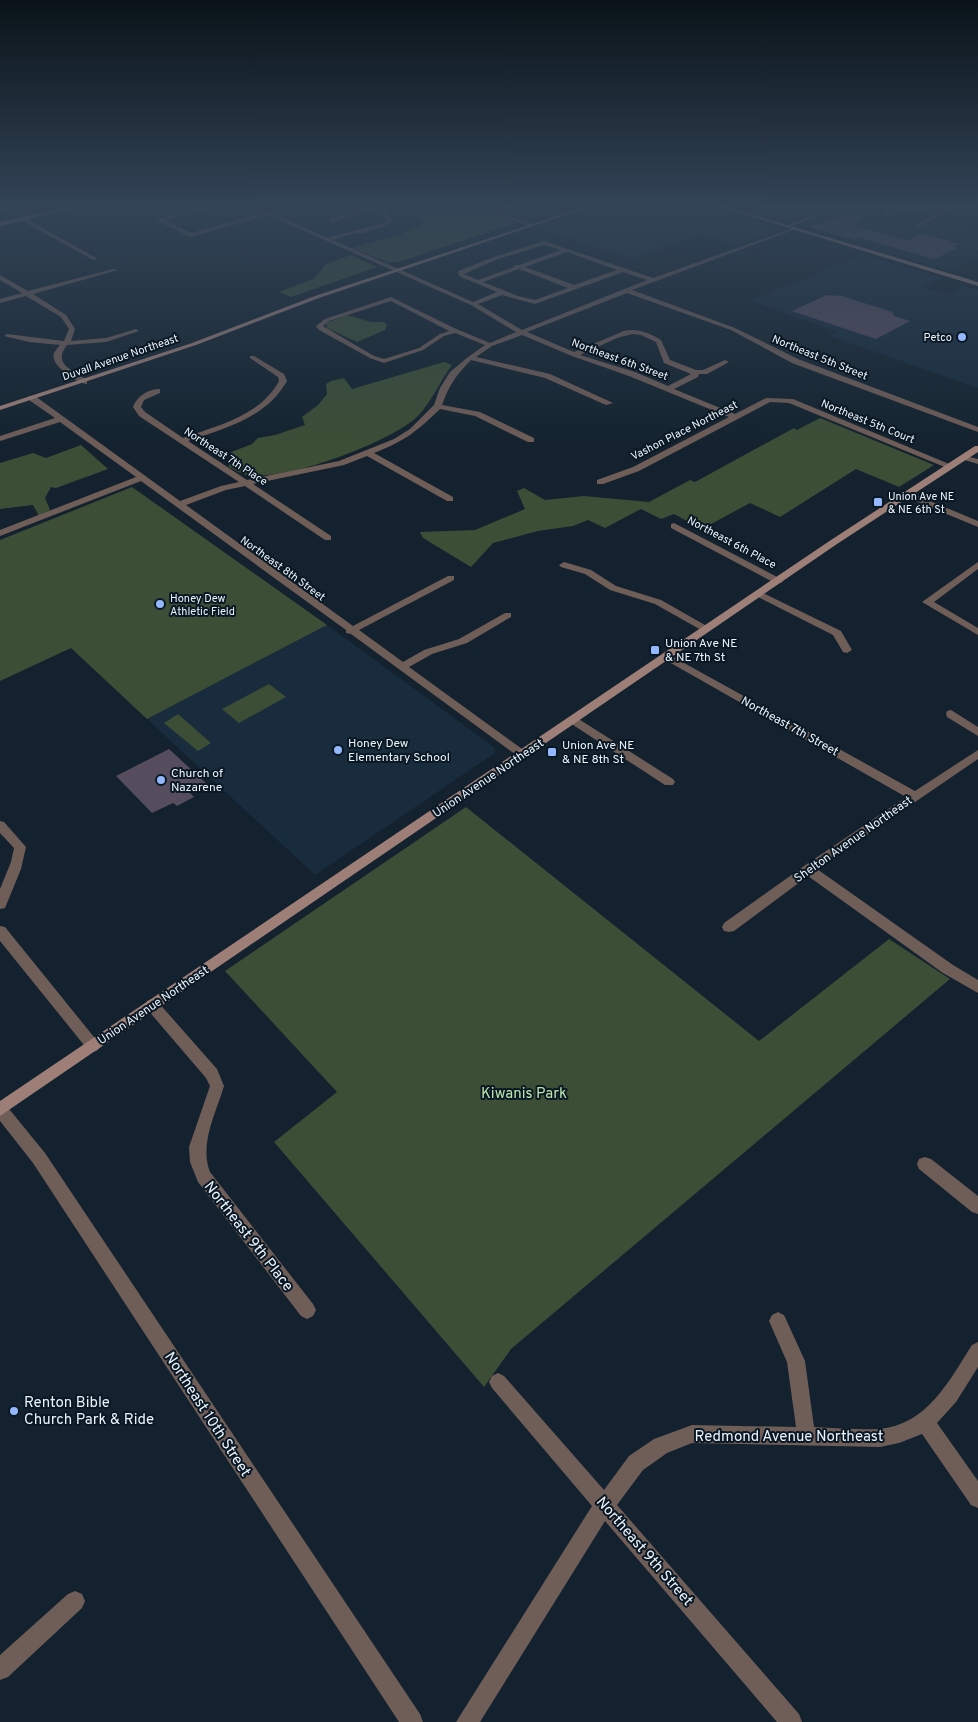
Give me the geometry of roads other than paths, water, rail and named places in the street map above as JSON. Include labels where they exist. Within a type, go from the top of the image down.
[{"type":"main road","name":"Duvall Avenue Northeast","points":[[0,408],[84,382],[228,332],[344,287]]},
{"type":"main road","name":"Union Avenue Northeast","points":[[0,1109],[834,542],[978,448]]},
{"type":"street","points":[[16,287],[64,316],[70,322],[72,328],[67,342],[57,354],[57,359],[61,365],[84,382]]},
{"type":"street","points":[[0,301],[51,287]]},
{"type":"street","name":"Northeast 6th Street","points":[[434,287],[473,304],[523,332],[574,355],[668,389],[735,417]]},
{"type":"street","points":[[491,287],[523,300],[535,302],[575,288]]},
{"type":"street","points":[[179,506],[224,488],[317,470],[397,441],[413,431],[438,406],[444,388],[453,374],[470,358],[490,345],[636,287]]},
{"type":"street","name":"Northeast 5th Street","points":[[628,291],[733,329],[795,361],[978,430]]},
{"type":"street","points":[[473,304],[503,292]]},
{"type":"street","points":[[456,332],[442,335],[421,349],[384,361],[372,357],[320,329],[319,326],[327,320],[391,299],[456,332],[490,345]]},
{"type":"street","points":[[8,336],[18,339],[67,342],[102,341],[136,331]]},
{"type":"street","points":[[574,355],[614,336],[635,331],[658,341],[668,361],[695,372],[704,372],[725,362]]},
{"type":"street","points":[[182,441],[257,411],[280,389],[283,381],[281,376],[252,358]]},
{"type":"street","points":[[470,358],[547,376],[609,403]]},
{"type":"street","points":[[668,389],[691,377],[695,372]]},
{"type":"street","name":"Northeast 7th Place","points":[[157,392],[145,396],[138,401],[137,407],[142,414],[328,538]]},
{"type":"street","name":"Northeast 8th Street","points":[[32,398],[350,631],[522,754]]},
{"type":"street","name":"Vashon Place Northeast","points":[[600,482],[636,469],[769,400],[778,399]]},
{"type":"street","name":"Northeast 5th Court","points":[[778,399],[790,401],[950,466]]},
{"type":"street","points":[[438,406],[477,414],[531,440]]},
{"type":"street","points":[[0,439],[60,419]]},
{"type":"street","points":[[368,453],[450,499]]},
{"type":"street","points":[[964,456],[978,462]]},
{"type":"street","points":[[0,532],[141,478]]},
{"type":"street","points":[[906,494],[978,524]]},
{"type":"street","name":"Northeast 6th Place","points":[[674,526],[778,581]]},
{"type":"street","points":[[564,565],[588,572],[613,588],[658,602],[707,629]]},
{"type":"street","points":[[978,565],[927,602],[978,632]]},
{"type":"street","points":[[350,631],[451,578]]},
{"type":"street","points":[[759,594],[836,633],[847,650]]},
{"type":"street","points":[[401,667],[428,652],[463,641],[508,615]]},
{"type":"street","name":"Northeast 7th Street","points":[[666,656],[914,796]]},
{"type":"street","points":[[951,714],[978,732]]},
{"type":"street","points":[[574,720],[668,782]]},
{"type":"street","name":"Shelton Avenue Northeast","points":[[729,927],[808,869],[978,754]]},
{"type":"street","points":[[0,824],[20,848],[15,873],[0,904]]},
{"type":"street","points":[[808,869],[948,969],[978,987]]},
{"type":"street","points":[[0,931],[93,1046]]},
{"type":"street","name":"Northeast 9th Place","points":[[152,1005],[212,1074],[217,1086],[197,1147],[198,1162],[204,1177],[307,1310]]},
{"type":"street","name":"Northeast 10th Street","points":[[0,1109],[39,1158],[412,1722]]},
{"type":"street","points":[[925,1164],[978,1206]]},
{"type":"street","points":[[778,1321],[796,1362],[806,1435]]},
{"type":"street","name":"Redmond Avenue Northeast","points":[[467,1722],[605,1504],[636,1462],[661,1446],[692,1434],[880,1438],[896,1436],[926,1423],[939,1410],[978,1351]]},
{"type":"street","name":"Northeast 9th Street","points":[[498,1382],[791,1722]]},
{"type":"street","points":[[926,1423],[978,1498]]},
{"type":"street","points":[[0,1669],[75,1601]]},
{"type":"place","name":"Petco","points":[[962,337]]},
{"type":"place","name":"Union Ave NE & NE 6th St","points":[[878,502]]},
{"type":"place","name":"Honey Dew Athletic Field","points":[[160,604]]},
{"type":"place","name":"Union Ave NE & NE 7th St","points":[[655,650]]},
{"type":"place","name":"Honey Dew Elementary School","points":[[338,750]]},
{"type":"place","name":"Union Ave NE & NE 8th St","points":[[552,752]]},
{"type":"place","name":"Church of Nazarene","points":[[161,780]]},
{"type":"place","name":"Renton Bible Church Park & Ride","points":[[14,1411]]},
{"type":"park label","name":"Kiwanis Park","points":[[524,1093]]}]
